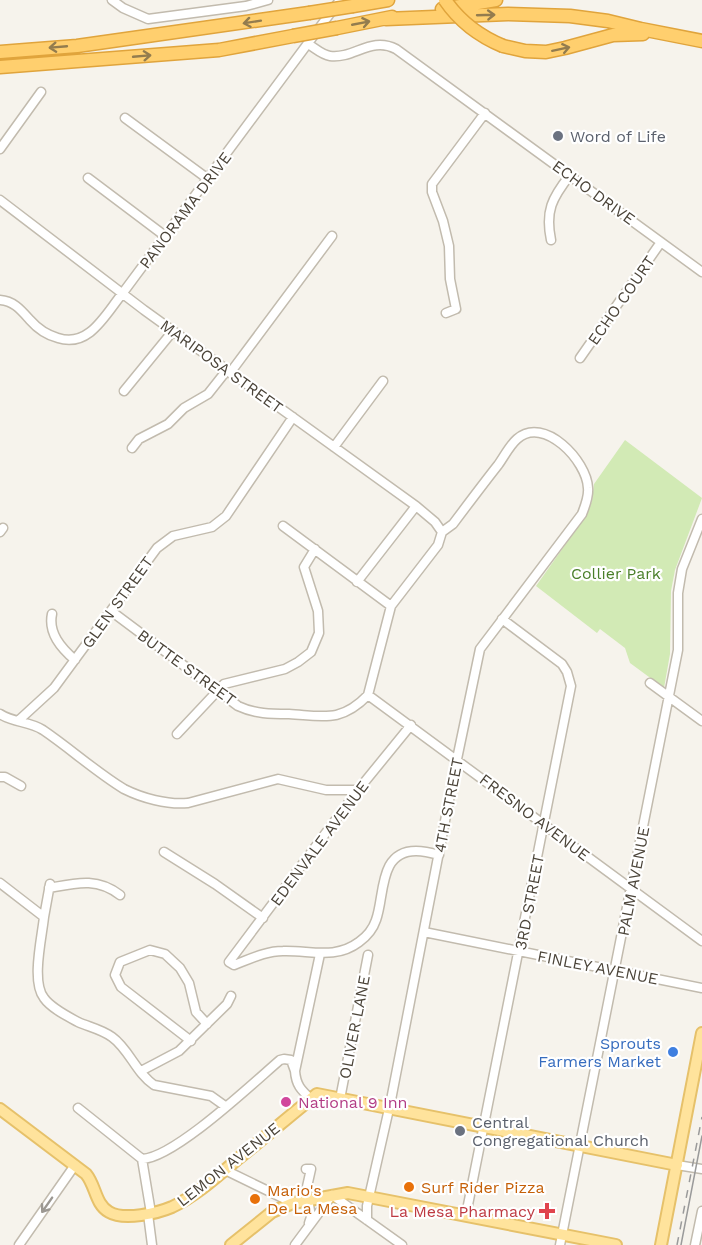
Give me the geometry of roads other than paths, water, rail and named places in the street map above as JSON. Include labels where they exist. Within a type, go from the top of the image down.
[{"type":"highway","points":[[352,6],[370,0]]},
{"type":"highway","points":[[352,6],[376,0]]},
{"type":"highway","points":[[0,52],[77,46],[388,0]]},
{"type":"highway","points":[[445,0],[459,18],[478,34],[503,46],[525,51],[546,52],[613,35],[666,34]]},
{"type":"highway","points":[[0,67],[219,50],[496,0]]},
{"type":"highway","points":[[386,19],[508,14],[570,16],[608,21],[702,41]]},
{"type":"main road","points":[[661,1245],[702,1033]]},
{"type":"main road","points":[[311,1099],[317,1094],[677,1165]]},
{"type":"main road","name":"LEMON AVENUE","points":[[0,1109],[75,1165],[92,1182],[99,1201],[106,1210],[121,1216],[150,1214],[174,1206],[225,1170],[311,1099]]},
{"type":"main road","points":[[231,1245],[272,1212],[301,1201],[348,1193],[466,1215],[561,1239],[616,1245]]},
{"type":"street","points":[[112,0],[148,19],[246,6],[268,0]]},
{"type":"street","name":"PANORAMA DRIVE","points":[[0,300],[16,305],[47,333],[72,340],[84,338],[91,332],[122,294],[340,0]]},
{"type":"street","name":"ECHO DRIVE","points":[[308,44],[323,54],[333,56],[375,45],[390,46],[702,272]]},
{"type":"street","points":[[0,149],[41,92]]},
{"type":"street","points":[[446,313],[456,309],[450,279],[449,246],[432,192],[432,184],[485,113]]},
{"type":"street","points":[[125,118],[208,179]]},
{"type":"street","points":[[551,240],[548,226],[549,209],[556,194],[570,175]]},
{"type":"street","points":[[88,178],[165,236]]},
{"type":"street","name":"MARIPOSA STREET","points":[[0,201],[122,294],[416,506],[435,522],[442,532]]},
{"type":"street","points":[[132,448],[139,440],[168,424],[184,408],[208,394],[332,236]]},
{"type":"street","name":"ECHO COURT","points":[[580,358],[661,242]]},
{"type":"street","points":[[124,391],[173,331]]},
{"type":"street","points":[[334,447],[383,381]]},
{"type":"street","name":"GLEN STREET","points":[[18,721],[54,688],[157,548],[180,534],[212,527],[226,516],[238,494],[293,417]]},
{"type":"street","name":"4TH STREET","points":[[367,1220],[367,1206],[389,1108],[480,649],[582,514],[587,500],[588,487],[579,462],[549,436],[534,432],[517,439],[453,524],[442,532]]},
{"type":"street","points":[[357,582],[416,506]]},
{"type":"street","name":"PALM AVENUE","points":[[561,1239],[678,650],[678,593],[682,569],[702,519]]},
{"type":"street","points":[[283,525],[391,606]]},
{"type":"street","points":[[368,695],[391,606],[438,545],[442,532]]},
{"type":"street","points":[[177,734],[224,684],[285,669],[311,652],[319,633],[318,610],[304,567],[315,549]]},
{"type":"street","name":"BUTTE STREET","points":[[111,612],[238,706],[249,711],[331,716],[345,712],[368,695]]},
{"type":"street","points":[[52,614],[51,621],[57,642],[75,660]]},
{"type":"street","name":"3RD STREET","points":[[466,1215],[571,686],[562,664],[502,620]]},
{"type":"street","points":[[650,683],[702,721]]},
{"type":"street","name":"FRESNO AVENUE","points":[[368,695],[702,941]]},
{"type":"street","points":[[0,714],[11,721],[25,722],[41,729],[132,794],[174,804],[188,803],[278,779],[326,789],[358,790]]},
{"type":"street","name":"EDENVALE AVENUE","points":[[320,954],[280,951],[234,965],[229,962],[358,790],[411,725]]},
{"type":"street","points":[[0,777],[12,780],[21,786]]},
{"type":"street","points":[[295,1071],[320,954],[339,952],[357,944],[368,934],[376,920],[386,872],[398,857],[414,851],[439,855]]},
{"type":"street","points":[[164,852],[263,918]]},
{"type":"street","points":[[120,895],[108,886],[91,882],[49,886],[38,965],[39,989],[45,999],[65,1014],[112,1037],[148,1080],[158,1086],[212,1096],[225,1106]]},
{"type":"street","points":[[0,883],[44,917]]},
{"type":"street","name":"FINLEY AVENUE","points":[[424,932],[702,988]]},
{"type":"street","points":[[190,1041],[121,987],[115,975],[120,962],[150,950],[169,957],[180,968],[189,983],[196,1012],[207,1024]]},
{"type":"street","name":"OLIVER LANE","points":[[340,1099],[368,955]]},
{"type":"street","points":[[141,1071],[179,1051],[227,1004],[231,996]]},
{"type":"street","points":[[142,1159],[155,1157],[189,1136],[282,1059],[291,1060],[296,1082],[311,1099]]},
{"type":"street","points":[[78,1108],[142,1159],[153,1245]]},
{"type":"street","points":[[19,1245],[75,1165]]},
{"type":"street","points":[[677,1165],[702,1169]]},
{"type":"street","points":[[301,1201],[311,1169],[306,1169]]},
{"type":"street","points":[[225,1170],[301,1201],[311,1217],[308,1226]]},
{"type":"street","points":[[295,1245],[332,1195],[402,1245]]},
{"type":"street","points":[[695,1245],[702,1211]]},
{"type":"tram line","points":[[681,1245],[702,1136]]},
{"type":"railway","points":[[677,1245],[702,1117]]},
{"type":"place","name":"Word of Life","points":[[558,136]]},
{"type":"place","name":"Sprouts Farmers Market","points":[[673,1052]]},
{"type":"place","name":"National 9 Inn","points":[[286,1102]]},
{"type":"place","name":"Central Congregational Church","points":[[460,1131]]},
{"type":"place","name":"Surf Rider Pizza","points":[[409,1187]]},
{"type":"place","name":"Mario's De La Mesa","points":[[255,1199]]},
{"type":"place","name":"La Mesa Pharmacy","points":[[547,1211]]},
{"type":"park label","name":"Collier Park","points":[[616,573]]}]
